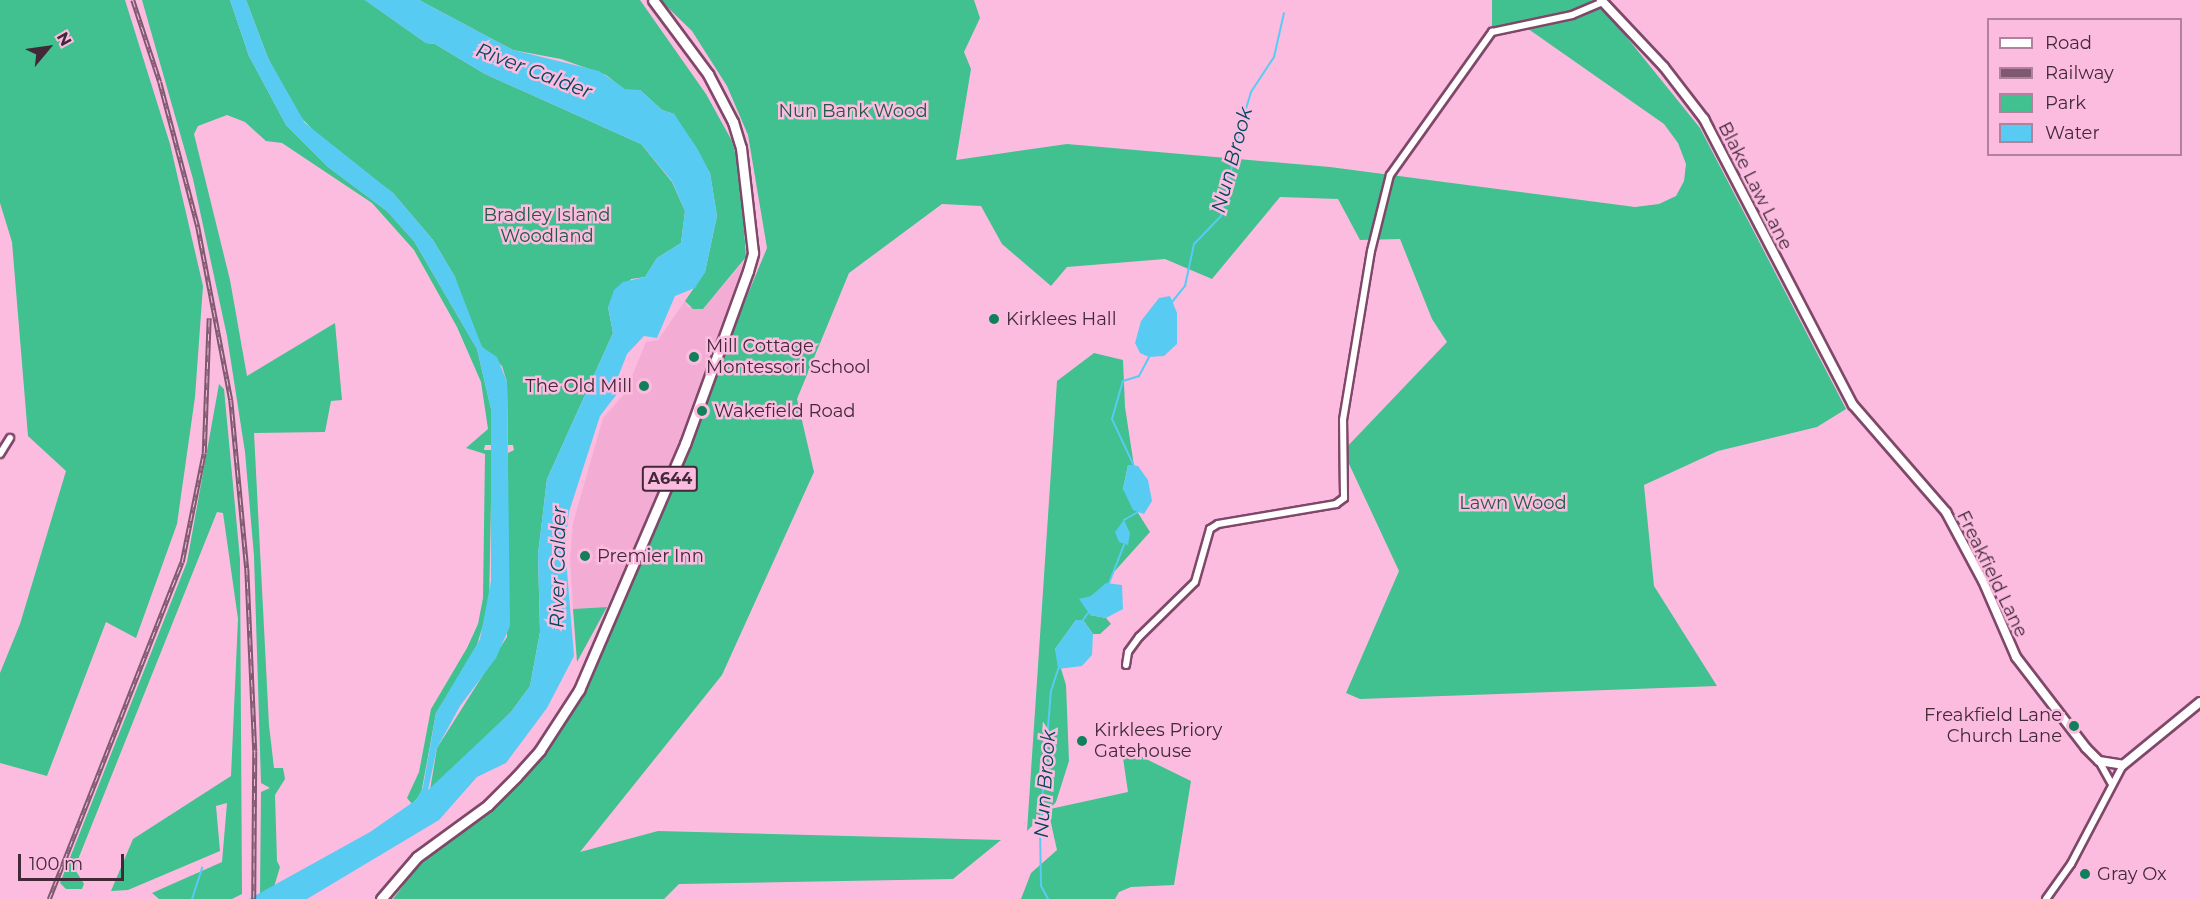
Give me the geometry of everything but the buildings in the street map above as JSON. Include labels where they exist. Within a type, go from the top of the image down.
[{"type":"highway","name":"A644","points":[[381,899],[417,857],[488,805],[516,777],[540,750],[579,690],[685,444],[748,271],[753,253],[741,148],[733,122],[708,74],[653,0]]},
{"type":"street","name":"Blake Law Lane","points":[[1602,1],[1664,67],[1704,119],[1853,405]]},
{"type":"street","points":[[1126,665],[1128,652],[1139,637],[1195,582],[1210,530],[1218,524],[1336,504],[1344,498],[1342,420],[1371,251],[1390,175],[1492,32],[1572,15],[1602,1]]},
{"type":"street","name":"Freakfield Lane","points":[[1853,405],[1946,512],[1983,581],[2016,657],[2099,760]]},
{"type":"street","points":[[0,454],[10,438]]},
{"type":"street","points":[[2046,899],[2071,864],[2111,783],[2123,765],[2200,702]]},
{"type":"street","points":[[2099,760],[2123,765]]},
{"type":"street","points":[[2099,760],[2111,783]]},
{"type":"shaded area","points":[[744,261],[685,431],[607,607],[573,609],[570,558],[573,523],[603,418],[625,393],[646,342],[658,340],[685,301],[688,307],[703,309]]},
{"type":"green space","points":[[0,0],[125,0],[170,144],[203,286],[195,397],[177,524],[136,638],[106,622],[47,776],[0,763],[0,673],[20,624],[66,471],[28,436],[12,242],[0,203]]},
{"type":"green space","points":[[142,0],[230,0],[249,56],[286,125],[328,167],[387,211],[414,241],[477,349],[491,409],[492,445],[485,445],[484,450],[492,450],[489,606],[475,651],[436,713],[421,794],[412,804],[407,798],[419,772],[431,709],[467,648],[478,624],[483,598],[485,454],[466,448],[488,429],[481,382],[457,327],[414,250],[372,203],[282,143],[266,141],[245,122],[227,115],[198,126],[194,134],[230,280],[247,376],[335,323],[342,400],[331,401],[325,432],[254,433],[269,725],[274,768],[283,768],[285,779],[275,795],[277,861],[280,867],[274,887],[260,894],[261,792],[270,788],[261,783],[254,556],[245,452],[227,336],[193,179]]},
{"type":"green space","name":"Bradley Island Woodland","points":[[246,0],[365,0],[426,43],[435,44],[485,74],[641,144],[672,182],[685,211],[681,243],[657,258],[645,277],[631,279],[608,307],[613,333],[547,479],[538,554],[540,632],[530,686],[511,712],[430,790],[437,748],[507,637],[508,453],[514,450],[513,445],[508,445],[507,382],[502,366],[482,347],[465,311],[455,277],[433,240],[393,193],[324,142],[298,114],[268,58]]},
{"type":"green space","points":[[419,0],[640,0],[706,94],[732,141],[740,171],[746,257],[703,309],[693,309],[685,301],[705,272],[717,216],[710,173],[674,114],[662,110],[640,90],[625,90],[606,75],[561,59],[513,50]]},
{"type":"green space","points":[[660,0],[974,0],[980,18],[964,52],[971,69],[956,160],[1067,144],[1330,167],[1635,207],[1659,204],[1676,196],[1684,181],[1686,164],[1678,143],[1664,124],[1521,24],[1492,32],[1492,0],[1591,0],[1616,24],[1700,128],[1846,409],[1817,427],[1718,451],[1644,485],[1654,586],[1717,686],[1360,699],[1346,693],[1399,571],[1343,451],[1447,342],[1432,319],[1400,239],[1360,240],[1338,199],[1280,197],[1212,279],[1165,259],[1067,267],[1051,286],[1002,244],[981,206],[942,204],[849,273],[797,399],[814,472],[722,675],[580,852],[658,831],[1001,840],[953,879],[679,884],[664,899],[393,899],[417,867],[496,805],[556,735],[586,683],[767,248],[748,135],[727,86],[692,31]]},
{"type":"green space","points":[[1094,353],[1123,360],[1125,407],[1134,466],[1128,465],[1123,489],[1150,532],[1113,573],[1109,583],[1091,596],[1090,615],[1106,618],[1111,624],[1100,634],[1093,634],[1083,620],[1076,620],[1055,649],[1066,685],[1069,761],[1056,802],[1050,809],[1128,792],[1123,758],[1140,756],[1191,781],[1174,885],[1131,887],[1119,892],[1115,899],[1021,899],[1031,873],[1057,850],[1048,810],[1027,831],[1057,381]]},
{"type":"green space","points":[[219,384],[224,389],[240,559],[242,894],[232,899],[159,899],[152,893],[222,862],[227,803],[216,806],[220,851],[128,890],[111,891],[133,839],[231,776],[238,619],[223,513],[217,512],[77,862],[76,871],[84,884],[82,889],[66,889],[60,883],[187,562]]},
{"type":"green space","points":[[607,607],[577,662],[573,609]]},
{"type":"water","name":"River Calder","points":[[230,0],[246,0],[268,58],[305,123],[393,193],[433,240],[455,277],[482,347],[497,357],[507,382],[510,626],[496,658],[460,706],[437,748],[428,790],[511,712],[530,686],[540,632],[538,554],[547,479],[613,333],[608,307],[614,290],[623,282],[645,277],[657,258],[681,243],[685,211],[672,181],[641,144],[485,74],[435,44],[426,43],[365,0],[419,0],[513,50],[599,71],[625,89],[640,90],[662,110],[674,114],[697,148],[710,173],[717,216],[705,272],[695,288],[675,296],[657,338],[644,336],[627,354],[618,377],[620,390],[600,416],[569,512],[565,546],[574,656],[547,708],[506,763],[477,777],[439,820],[307,899],[249,899],[370,832],[416,800],[423,787],[436,713],[480,639],[491,581],[491,409],[477,349],[414,241],[387,211],[328,167],[286,125],[249,56]]},
{"type":"water","points":[[1170,296],[1177,313],[1177,344],[1164,356],[1149,357],[1140,353],[1135,343],[1141,321],[1159,298]]},
{"type":"water","points":[[1128,465],[1138,466],[1148,480],[1152,501],[1144,514],[1133,510],[1123,489]]},
{"type":"water","points":[[1124,520],[1130,533],[1128,545],[1119,542],[1115,532]]},
{"type":"water","points":[[1106,583],[1122,585],[1123,609],[1106,618],[1090,615],[1079,599],[1091,596]]},
{"type":"water","points":[[1076,620],[1083,620],[1093,634],[1092,655],[1082,666],[1058,669],[1055,649]]},
{"type":"waterway","name":"Nun Brook","points":[[1172,302],[1185,286],[1194,244],[1221,216],[1241,125],[1251,92],[1274,57],[1284,13]]},
{"type":"waterway","name":"Nun Brook","points":[[1134,466],[1112,419],[1123,381],[1139,376],[1149,357]]},
{"type":"waterway","name":"Nun Brook","points":[[1124,520],[1138,512]]},
{"type":"waterway","name":"Nun Brook","points":[[1109,583],[1124,545]]},
{"type":"waterway","name":"Nun Brook","points":[[1083,620],[1088,613]]},
{"type":"waterway","name":"Nun Brook","points":[[1048,899],[1041,886],[1040,827],[1051,691],[1058,669]]},
{"type":"waterway","points":[[192,899],[202,868]]},
{"type":"railway","points":[[133,0],[160,82],[198,227],[231,400],[247,568],[255,751],[254,899]]},
{"type":"railway","points":[[49,899],[182,562],[204,453],[209,318]]},
{"type":"place","name":"Kirklees Hall","points":[[994,319]]},
{"type":"place","name":"Mill Cottage Montessori School","points":[[694,357]]},
{"type":"place","name":"The Old Mill","points":[[644,386]]},
{"type":"place","name":"Wakefield Road","points":[[702,411]]},
{"type":"place","name":"Premier Inn","points":[[585,556]]},
{"type":"place","name":"Freakfield Lane Church Lane","points":[[2074,726]]},
{"type":"place","name":"Kirklees Priory Gatehouse","points":[[1082,741]]},
{"type":"place","name":"Gray Ox","points":[[2085,874]]},
{"type":"park label","name":"Nun Bank Wood","points":[[853,111]]},
{"type":"park label","name":"Lawn Wood","points":[[1513,503]]}]
